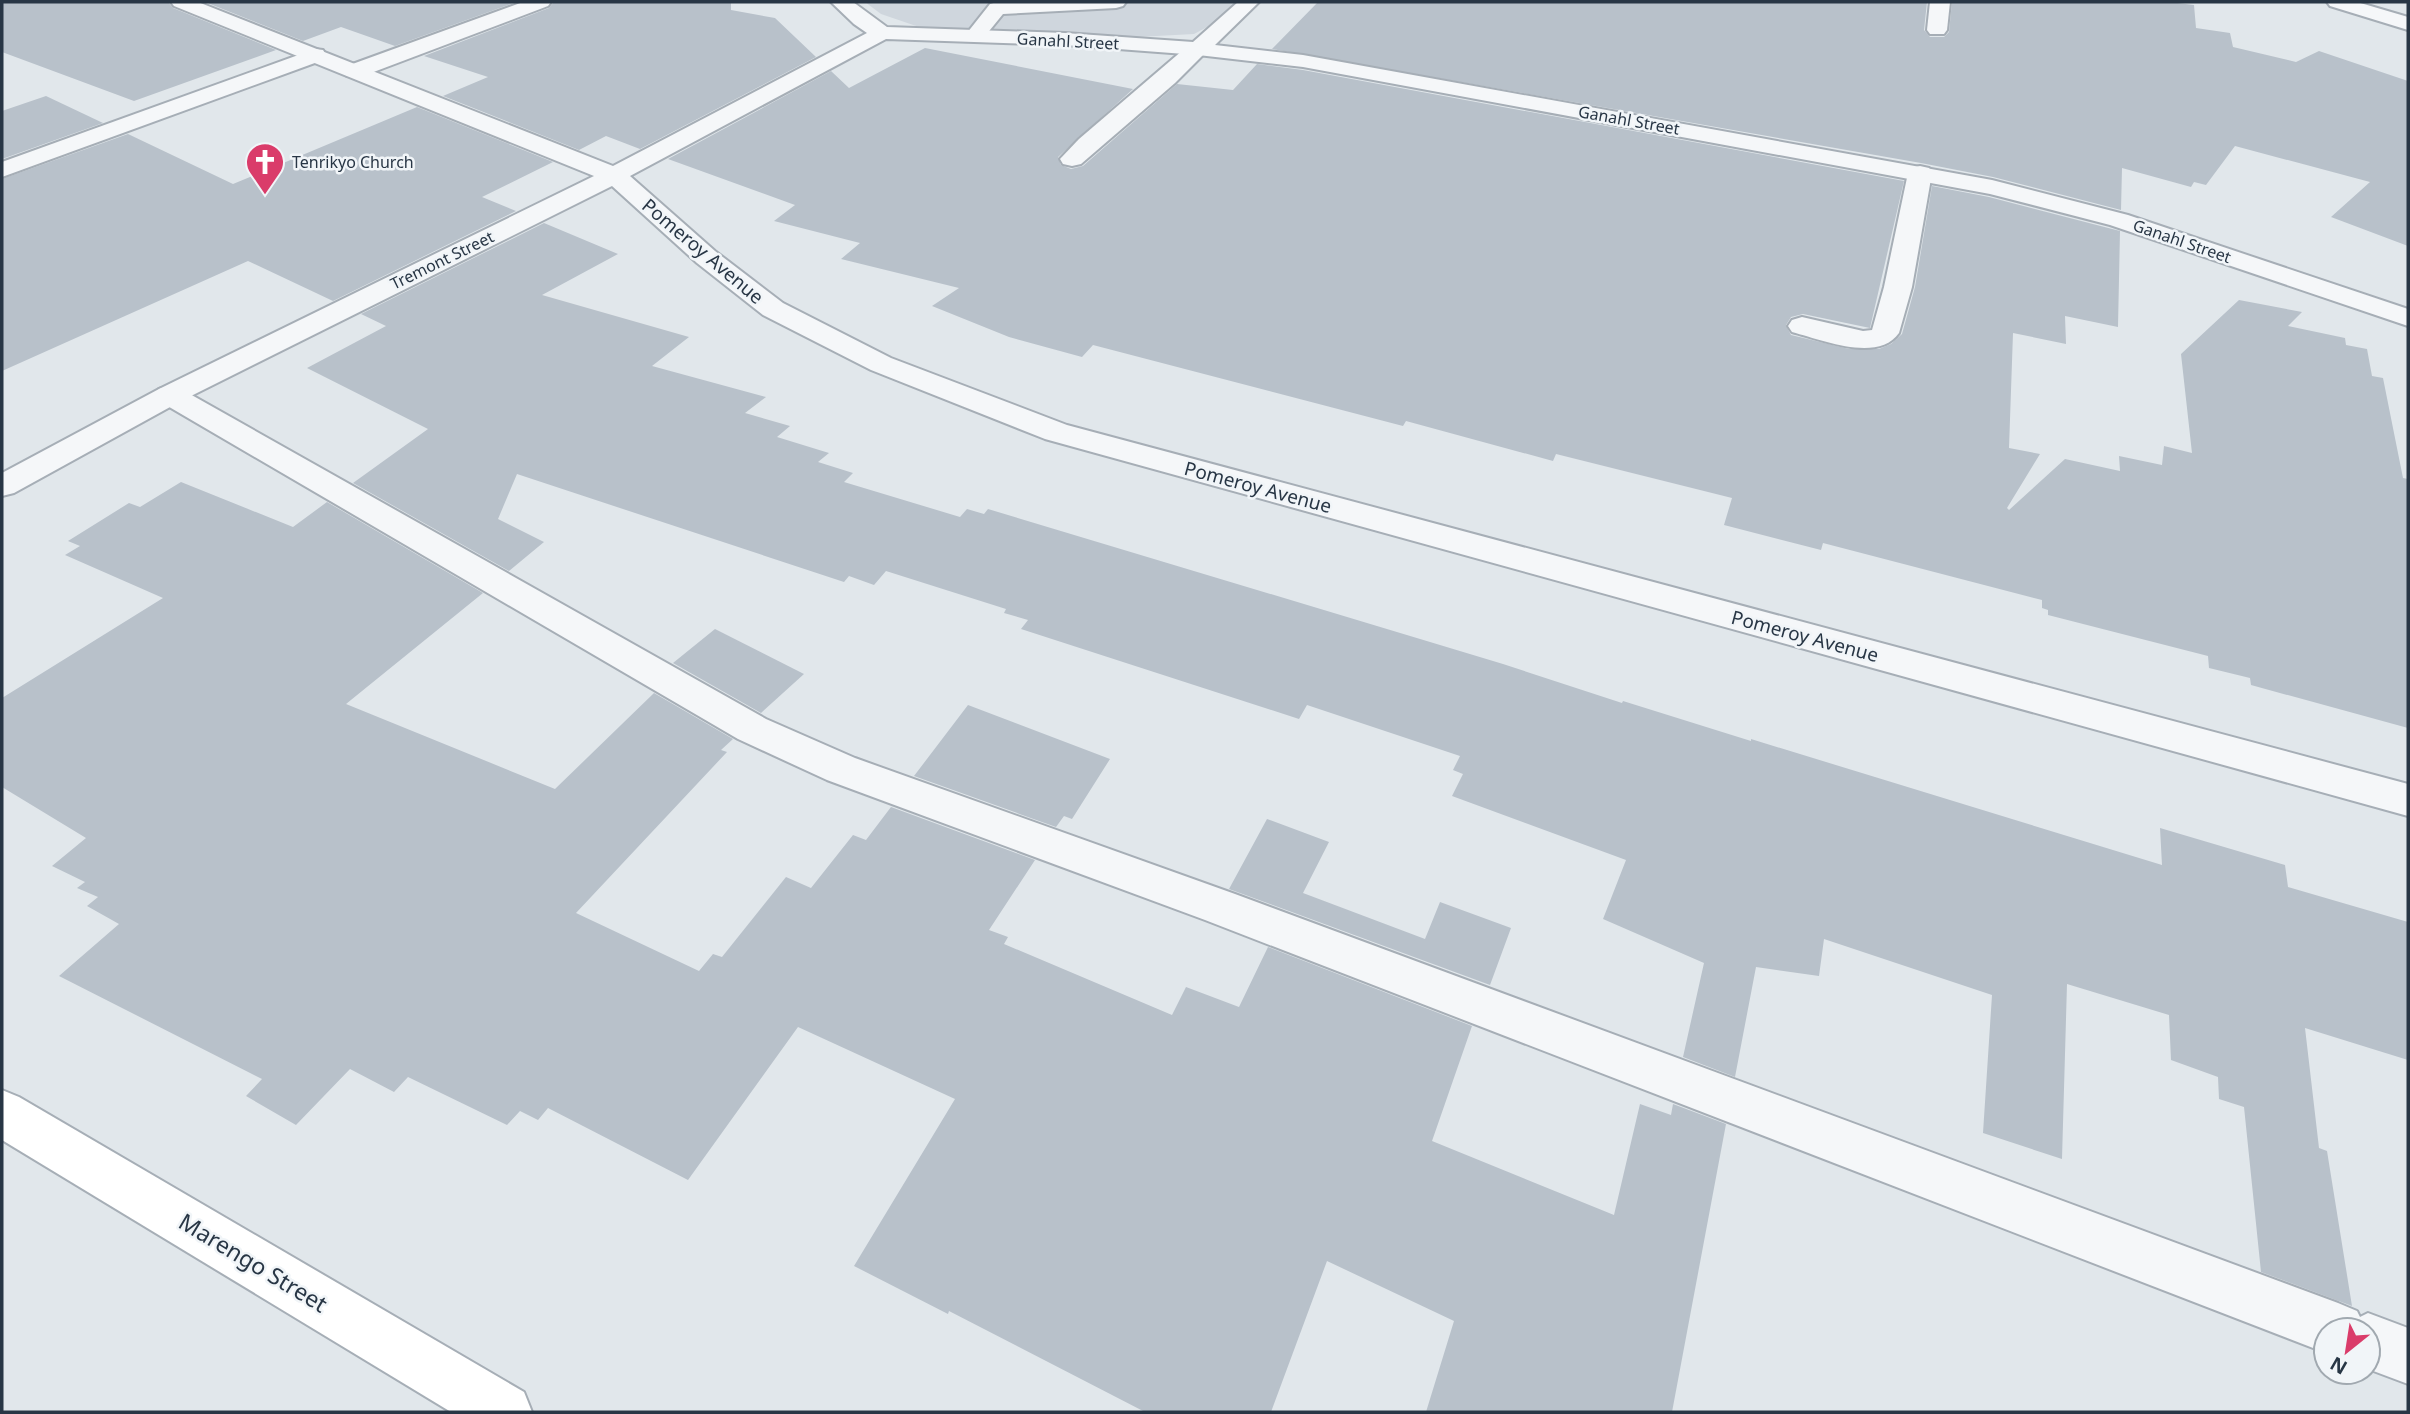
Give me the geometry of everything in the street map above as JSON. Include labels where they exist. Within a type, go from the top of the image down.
[{"type":"main road","name":"Marengo Street","points":[[2,1113],[504,1412]]},
{"type":"street","name":"Pomeroy Avenue","points":[[181,2],[614,175],[706,257],[773,309],[881,364],[1056,432],[2408,800]]},
{"type":"street","points":[[355,71],[541,2]]},
{"type":"street","points":[[841,2],[882,33]]},
{"type":"street","points":[[974,37],[997,8],[1116,2]]},
{"type":"street","points":[[1072,159],[1104,128],[1177,71],[1249,2]]},
{"type":"street","points":[[1937,30],[1940,2]]},
{"type":"street","points":[[2337,2],[2408,24]]},
{"type":"street","name":"Ganahl Street","points":[[882,33],[1065,39],[1198,49],[1303,61],[1920,173],[1992,187],[2119,219],[2408,318]]},
{"type":"street","name":"Tremont Street","points":[[2,486],[170,396],[614,175],[882,33]]},
{"type":"street","points":[[2,170],[315,55]]},
{"type":"street","points":[[1802,326],[1863,340],[1877,340],[1885,333],[1898,288],[1920,173]]},
{"type":"street","points":[[170,396],[752,729],[841,769],[1233,912],[2312,1320]]},
{"type":"street","points":[[2382,1346],[2408,1356]]},
{"type":"shaded area","points":[[865,2],[1237,2],[1209,26],[1194,34],[1137,37],[925,29],[881,14]]},
{"type":"building","points":[[2,2],[168,2],[173,8],[276,50],[134,101],[2,52]]},
{"type":"building","points":[[205,2],[516,2],[395,46],[341,27],[303,41]]},
{"type":"building","points":[[554,2],[731,2],[731,10],[775,18],[816,57],[640,149],[606,136],[579,150],[443,96],[488,77],[424,56],[549,8]]},
{"type":"building","points":[[1318,2],[1927,2],[1924,30],[1930,37],[1944,37],[1949,32],[1952,2],[2169,2],[2194,5],[2196,28],[2230,33],[2233,47],[2296,62],[2319,51],[2408,81],[2408,246],[2331,217],[2370,182],[2235,146],[2206,185],[2194,182],[2191,187],[2122,168],[2121,210],[1993,177],[1921,163],[1272,49]]},
{"type":"building","points":[[925,48],[1133,89],[1058,157],[1061,165],[1071,169],[1083,166],[1177,84],[1233,90],[1257,64],[1303,70],[1904,181],[1870,328],[1803,314],[1791,317],[1786,325],[1791,335],[1849,349],[1879,349],[1891,344],[1902,334],[1915,287],[1932,186],[1989,197],[2120,231],[2118,327],[2065,316],[2066,344],[2013,333],[2009,448],[2040,454],[2007,508],[2009,510],[2065,459],[2120,471],[2119,456],[2162,465],[2164,446],[2192,453],[2181,354],[2239,300],[2302,312],[2288,326],[2345,338],[2346,345],[2367,349],[2372,376],[2383,378],[2403,478],[2408,479],[2408,728],[2251,685],[2250,678],[2209,668],[2208,656],[2048,615],[2048,610],[2042,608],[2042,600],[1823,543],[1821,550],[1724,525],[1732,498],[1556,454],[1553,461],[1406,421],[1403,426],[1093,345],[1082,357],[1009,337],[932,306],[959,288],[841,259],[860,243],[774,221],[795,205],[668,159],[831,71],[849,88]]},
{"type":"building","points":[[46,96],[103,123],[2,159],[2,111]]},
{"type":"building","points":[[417,107],[553,162],[482,197],[516,211],[333,301],[248,261],[2,371],[2,179],[128,134],[233,184]]},
{"type":"building","points":[[544,223],[618,254],[542,295],[689,337],[652,366],[766,397],[745,413],[790,426],[777,437],[829,453],[818,462],[853,473],[844,482],[960,517],[967,509],[984,514],[988,509],[2162,865],[2160,828],[2285,865],[2288,887],[2408,922],[2408,1060],[2305,1028],[2319,1148],[2327,1151],[2352,1306],[2261,1272],[2244,1107],[2219,1099],[2218,1077],[2171,1060],[2169,1015],[2067,984],[2062,1159],[1983,1133],[1992,995],[1824,939],[1819,976],[1756,967],[1735,1077],[1683,1057],[1704,963],[1603,919],[1626,860],[1452,796],[1463,774],[1453,770],[1460,756],[1307,705],[1299,719],[1021,629],[1028,620],[1004,613],[1006,609],[886,571],[874,585],[849,576],[844,582],[517,474],[498,519],[544,542],[509,571],[353,483],[428,429],[307,368],[386,326],[361,314]]},
{"type":"building","points":[[181,482],[293,527],[327,502],[483,593],[346,704],[555,789],[654,693],[733,739],[721,750],[727,752],[576,913],[699,971],[713,954],[722,957],[786,877],[811,888],[853,835],[866,840],[891,807],[1035,860],[989,930],[1008,937],[1004,944],[1172,1015],[1186,987],[1239,1007],[1268,947],[1472,1026],[1432,1141],[1614,1215],[1640,1104],[1671,1115],[1673,1104],[1726,1124],[1672,1412],[1426,1412],[1454,1321],[1327,1261],[1271,1412],[1145,1412],[949,1311],[948,1314],[854,1266],[955,1099],[798,1027],[688,1180],[548,1108],[538,1120],[520,1111],[507,1125],[408,1077],[394,1092],[350,1069],[296,1125],[246,1096],[262,1079],[59,976],[119,924],[87,906],[98,897],[77,888],[85,882],[52,866],[86,838],[2,787],[2,698],[163,598],[65,555],[80,546],[68,541],[129,503],[140,507]]},
{"type":"building","points":[[715,629],[804,674],[761,713],[673,663]]},
{"type":"building","points":[[968,705],[1110,759],[1072,819],[1064,816],[1056,827],[914,776]]},
{"type":"building","points":[[1267,819],[1329,842],[1303,893],[1425,939],[1440,902],[1511,928],[1490,985],[1229,889]]},
{"type":"place","name":"Tenrikyo Church","points":[[265,196]]}]
